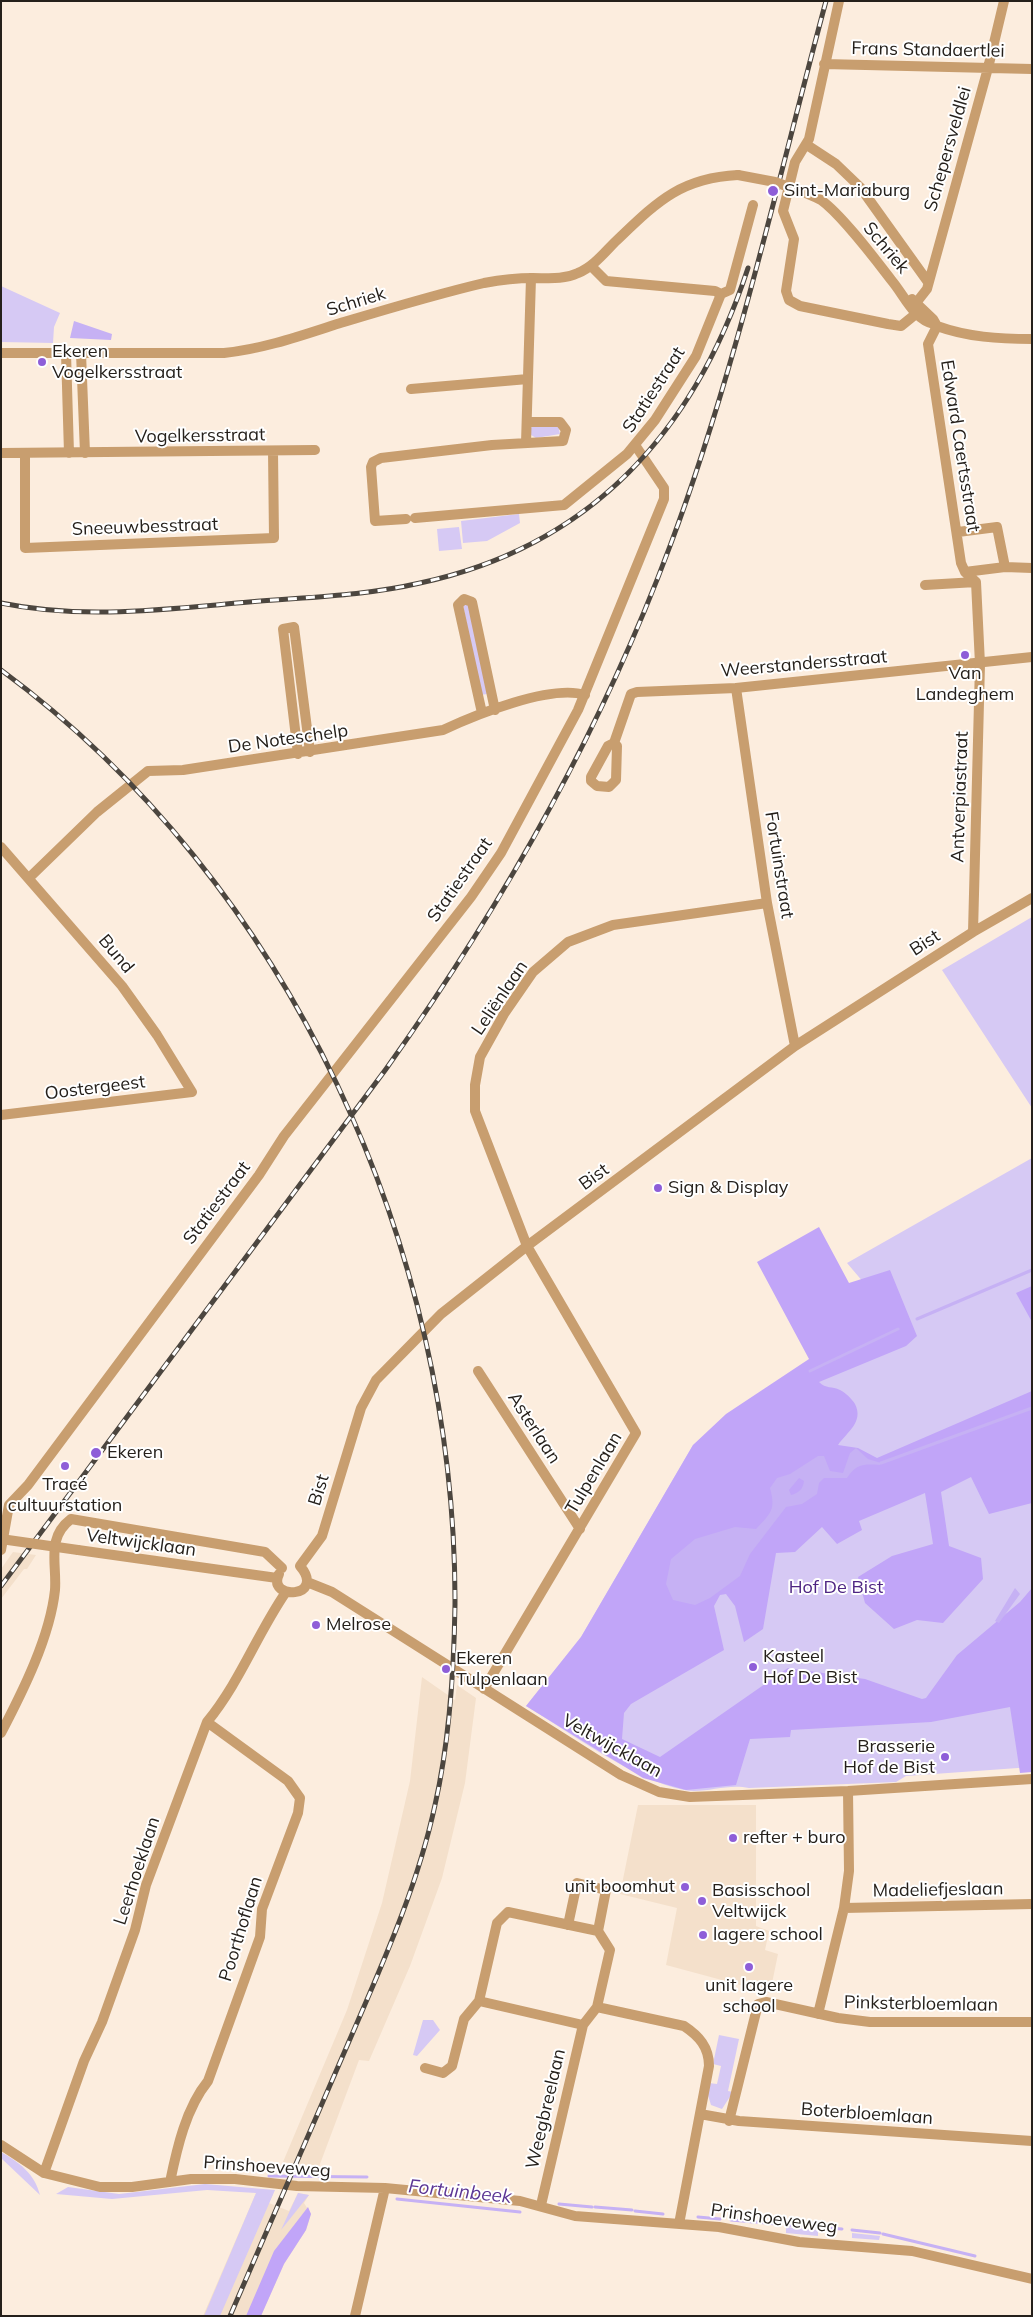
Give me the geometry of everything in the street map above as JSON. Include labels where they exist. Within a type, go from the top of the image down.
[{"type":"street","points":[[840,1],[824,64],[807,145],[795,162],[783,211],[794,238],[786,291],[789,300],[800,306],[901,326],[917,308]]},
{"type":"street","name":"Schepersveldlei","points":[[917,308],[927,289],[988,68],[1004,1]]},
{"type":"street","name":"Frans Standaertlei","points":[[824,64],[1032,69]]},
{"type":"street","points":[[807,145],[836,164],[860,186],[928,282]]},
{"type":"street","name":"Schriek","points":[[1,353],[224,353],[255,350],[426,297],[485,283],[531,278],[561,278],[576,274],[591,266],[633,225],[672,193],[712,176],[738,175],[775,182],[821,201],[836,215],[928,323],[978,337],[1032,340]]},
{"type":"street","name":"Statiestraat","points":[[4,1503],[28,1485],[259,1175],[284,1136],[488,874],[550,764],[584,695],[664,499],[664,488],[635,445],[685,376],[712,321],[722,294],[730,290],[753,205]]},
{"type":"street","points":[[591,266],[606,281],[715,290],[722,294]]},
{"type":"street","points":[[526,443],[531,278]]},
{"type":"street","name":"Edward Caertsstraat","points":[[935,325],[928,344],[958,532],[961,563],[965,572]]},
{"type":"street","points":[[81,353],[85,453]]},
{"type":"street","points":[[66,354],[69,453]]},
{"type":"street","points":[[411,388],[528,380]]},
{"type":"street","points":[[527,422],[560,422],[566,430],[562,441],[390,457],[373,462],[371,467],[374,521],[564,505],[635,445]]},
{"type":"street","name":"Vogelkersstraat","points":[[1,453],[315,450]]},
{"type":"street","name":"Sneeuwbesstraat","points":[[24,453],[25,548],[274,538],[273,451]]},
{"type":"street","points":[[958,532],[997,527],[1005,567]]},
{"type":"street","points":[[965,572],[1005,567],[1032,568]]},
{"type":"street","points":[[965,572],[976,582]]},
{"type":"street","points":[[925,585],[976,582]]},
{"type":"street","name":"Antverpiastraat","points":[[973,932],[980,664],[976,582]]},
{"type":"street","points":[[482,714],[458,605],[464,598],[472,602],[495,710]]},
{"type":"street","points":[[298,754],[283,629],[294,627],[310,752]]},
{"type":"street","name":"Weerstandersstraat","points":[[614,743],[631,694],[634,693],[736,688],[980,664],[1032,657]]},
{"type":"street","name":"Fortuinstraat","points":[[736,688],[767,903],[795,1046]]},
{"type":"street","name":"De Noteschelp","points":[[30,877],[97,812],[148,771],[184,770],[298,754],[443,730],[482,714],[539,696],[565,692],[584,695]]},
{"type":"street","name":"Bund","points":[[1,847],[30,877],[122,986],[157,1035],[192,1092]]},
{"type":"street","name":"Bist","points":[[300,1566],[322,1536],[361,1408],[376,1380],[441,1314],[527,1246],[795,1046],[973,932],[1032,898]]},
{"type":"street","name":"Leliënlaan","points":[[527,1246],[475,1111],[475,1085],[480,1057],[504,1014],[533,972],[568,942],[613,925],[767,903]]},
{"type":"street","name":"Oostergeest","points":[[1,1115],[192,1092]]},
{"type":"street","name":"Tulpenlaan","points":[[484,1689],[636,1434],[527,1246]]},
{"type":"street","name":"Asterlaan","points":[[478,1371],[580,1529]]},
{"type":"street","points":[[1,1550],[4,1503]]},
{"type":"street","name":"Veltwijcklaan","points":[[1,1733],[25,1688],[40,1646],[55,1588],[55,1540],[71,1519],[265,1552],[282,1568]]},
{"type":"street","name":"Veltwijcklaan","points":[[1,1539],[277,1578]]},
{"type":"street","points":[[291,1564],[300,1566],[306,1573],[307,1582],[302,1590],[294,1594],[286,1592],[279,1586],[277,1578],[282,1568],[291,1564]]},
{"type":"street","name":"Veltwijcklaan","points":[[307,1582],[332,1592],[622,1775],[659,1792],[690,1797],[848,1792],[1032,1779]]},
{"type":"street","name":"Leerhoeklaan","points":[[44,2173],[84,2061],[109,2004],[135,1930],[146,1886],[207,1722],[219,1708],[252,1655],[286,1592]]},
{"type":"street","name":"Poorthoflaan","points":[[170,2182],[174,2160],[196,2095],[208,2081],[260,1937],[262,1909],[298,1813],[300,1798],[288,1781],[207,1722]]},
{"type":"street","points":[[818,2014],[844,1908],[849,1871],[848,1792]]},
{"type":"street","points":[[425,2068],[443,2073],[452,2066],[464,2019],[479,2002],[497,1922],[508,1912],[568,1925],[598,1931],[606,1890],[577,1883],[568,1925]]},
{"type":"street","name":"Madeliefjeslaan","points":[[844,1908],[1032,1904]]},
{"type":"street","name":"Weegbreelaan","points":[[541,2204],[583,2025],[597,2007],[610,1950],[598,1931]]},
{"type":"street","points":[[479,2002],[583,2025]]},
{"type":"street","name":"Pinksterbloemlaan","points":[[730,2121],[755,2009],[758,2004],[766,2002],[818,2014],[870,2022],[1032,2022]]},
{"type":"street","points":[[597,2007],[684,2026],[694,2032],[709,2052],[700,2114],[680,2219]]},
{"type":"street","name":"Boterbloemlaan","points":[[700,2114],[730,2121],[1032,2141]]},
{"type":"street","name":"Prinshoeveweg","points":[[1,2145],[44,2173],[100,2187],[132,2187],[170,2182],[235,2179],[297,2186],[385,2188],[528,2202],[541,2204],[575,2216],[680,2219],[799,2242],[912,2251],[1032,2279]]},
{"type":"street","points":[[355,2316],[385,2188]]},
{"type":"shaded area","points":[[74,321],[112,334],[111,340],[70,338]]},
{"type":"shaded area","points":[[819,1227],[849,1283],[890,1270],[917,1336],[906,1346],[819,1382],[824,1386],[837,1389],[849,1396],[857,1410],[856,1421],[838,1445],[858,1448],[877,1458],[1032,1391],[1032,1503],[989,1514],[971,1477],[941,1492],[949,1546],[981,1558],[983,1579],[943,1623],[917,1620],[894,1629],[865,1603],[858,1577],[892,1556],[933,1544],[925,1493],[859,1521],[862,1530],[837,1544],[822,1527],[795,1552],[776,1553],[763,1629],[744,1642],[735,1606],[726,1594],[720,1595],[714,1606],[724,1650],[631,1704],[624,1713],[622,1739],[660,1757],[788,1668],[865,1679],[922,1699],[926,1698],[957,1655],[1020,1602],[1032,1588],[1032,1772],[1020,1773],[1010,1707],[931,1722],[791,1730],[790,1737],[750,1739],[736,1785],[686,1790],[643,1778],[526,1706],[581,1637],[693,1445],[726,1414],[809,1359],[757,1262]]},
{"type":"shaded area","points":[[1032,1286],[1032,1322],[1016,1293]]},
{"type":"shaded area","points":[[856,1448],[868,1459],[881,1463],[880,1465],[857,1467],[847,1478],[824,1478],[819,1483],[817,1494],[802,1504],[786,1507],[750,1554],[740,1576],[710,1598],[695,1605],[673,1600],[666,1584],[671,1559],[695,1539],[735,1527],[756,1529],[771,1511],[772,1495],[770,1488],[777,1478],[790,1474],[818,1456],[824,1456],[830,1471],[843,1473],[850,1453]],"holes":[[[799,1478],[804,1481],[800,1490],[791,1495],[789,1490]]]},
{"type":"shaded area","points":[[13,1552],[36,1555],[27,1569],[24,1569],[1,1599],[1,1569]]},
{"type":"shaded area","points":[[1015,1588],[1020,1594],[999,1623],[995,1621]]},
{"type":"shaded area","points":[[422,1677],[455,1700],[457,1685],[476,1698],[465,1783],[442,1878],[410,1966],[369,2061],[359,2060],[317,2172],[305,2173],[308,2165],[283,2162],[347,2010],[382,1903],[410,1781]]},
{"type":"shaded area","name":"Basisschool Veltwijck","points":[[638,1805],[756,1805],[756,1926],[769,1931],[765,1950],[778,1954],[770,1993],[666,1965],[677,1908],[620,1894]]},
{"type":"shaded area","points":[[256,2193],[273,2194],[269,2203],[289,2211],[298,2193],[309,2195],[304,2203],[311,2214],[306,2230],[284,2264],[261,2316],[203,2316]]},
{"type":"shaded area","points":[[308,2207],[311,2214],[306,2230],[284,2264],[261,2316],[246,2316],[274,2251]]},
{"type":"green space","points":[[1,286],[60,313],[54,327],[53,343],[1,342]]},
{"type":"green space","points":[[534,425],[558,425],[560,434],[536,438],[531,435],[531,428]]},
{"type":"green space","points":[[519,514],[520,523],[487,541],[463,543],[461,521]]},
{"type":"green space","points":[[459,527],[462,549],[439,551],[437,529]]},
{"type":"green space","points":[[469,604],[487,694],[481,695],[463,605]]},
{"type":"green space","points":[[1032,917],[1032,1108],[942,970]]},
{"type":"green space","name":"Hof De Bist","points":[[1032,1158],[1032,1767],[906,1776],[896,1782],[733,1787],[692,1791],[664,1784],[624,1766],[526,1706],[581,1637],[693,1445],[727,1417],[898,1323],[847,1263]]},
{"type":"green space","points":[[423,2020],[433,2020],[440,2030],[417,2056],[413,2055]]},
{"type":"green space","points":[[719,2035],[739,2039],[728,2091],[733,2092],[722,2109],[711,2105],[707,2092],[709,2083],[717,2084],[721,2066],[713,2064]]},
{"type":"green space","points":[[1,2152],[25,2169],[34,2181],[40,2195],[1,2158]]},
{"type":"green space","points":[[205,2184],[275,2190],[220,2316],[204,2316],[256,2193],[207,2190],[112,2199],[56,2194],[68,2187],[119,2194]]},
{"type":"green space","points":[[298,2193],[309,2195],[281,2230]]},
{"type":"green space","points":[[786,2227],[818,2230],[818,2236],[786,2233]]},
{"type":"green space","points":[[852,2233],[880,2236],[879,2240],[852,2238]]},
{"type":"waterway","points":[[917,1319],[1032,1270]]},
{"type":"waterway","points":[[810,1371],[898,1329]]},
{"type":"waterway","points":[[881,1463],[1032,1408]]},
{"type":"waterway","name":"Fortuinbeek","points":[[269,2176],[367,2177]]},
{"type":"waterway","name":"Fortuinbeek","points":[[397,2199],[520,2212]]},
{"type":"waterway","name":"Fortuinbeek","points":[[559,2204],[592,2207]]},
{"type":"waterway","name":"Fortuinbeek","points":[[595,2207],[632,2210]]},
{"type":"waterway","name":"Fortuinbeek","points":[[635,2211],[663,2214]]},
{"type":"waterway","name":"Fortuinbeek","points":[[698,2217],[720,2219]]},
{"type":"waterway","name":"Fortuinbeek","points":[[731,2220],[754,2222]]},
{"type":"waterway","name":"Fortuinbeek","points":[[756,2222],[776,2224]]},
{"type":"waterway","name":"Fortuinbeek","points":[[786,2225],[819,2227]]},
{"type":"waterway","name":"Fortuinbeek","points":[[829,2228],[842,2229]]},
{"type":"waterway","name":"Fortuinbeek","points":[[852,2230],[880,2233]]},
{"type":"waterway","name":"Fortuinbeek","points":[[883,2234],[975,2256]]},
{"type":"railway","points":[[1,1586],[386,1069],[429,1007],[508,881],[580,751],[642,616],[694,480],[754,276],[826,1]]},
{"type":"railway","points":[[1,603],[63,611],[125,612],[378,591],[420,583],[481,565],[536,541],[585,510],[629,472],[666,429],[699,380],[726,327],[748,268]]},
{"type":"railway","points":[[1,670],[104,757],[194,856],[272,966],[337,1084],[388,1209],[425,1338],[448,1471],[455,1604],[454,1654],[448,1730],[435,1805],[418,1867],[385,1957],[230,2316]]},
{"type":"place","name":"Sint-Mariaburg","points":[[773,191]]},
{"type":"place","name":"Ekeren Vogelkersstraat","points":[[42,362]]},
{"type":"place","name":"Van Landeghem","points":[[965,655]]},
{"type":"place","name":"Sign & Display","points":[[658,1188]]},
{"type":"place","name":"Ekeren","points":[[96,1453]]},
{"type":"place","name":"Tracé cultuurstation","points":[[65,1466]]},
{"type":"place","name":"Melrose","points":[[316,1625]]},
{"type":"place","name":"Kasteel Hof De Bist","points":[[753,1667]]},
{"type":"place","name":"Ekeren Tulpenlaan","points":[[446,1669]]},
{"type":"place","name":"Brasserie Hof de Bist","points":[[945,1757]]},
{"type":"place","name":"refter + buro","points":[[733,1838]]},
{"type":"place","name":"unit boomhut","points":[[685,1887]]},
{"type":"place","name":"Basisschool Veltwijck","points":[[702,1901]]},
{"type":"place","name":"lagere school","points":[[703,1935]]},
{"type":"place","name":"unit lagere school","points":[[749,1967]]}]
